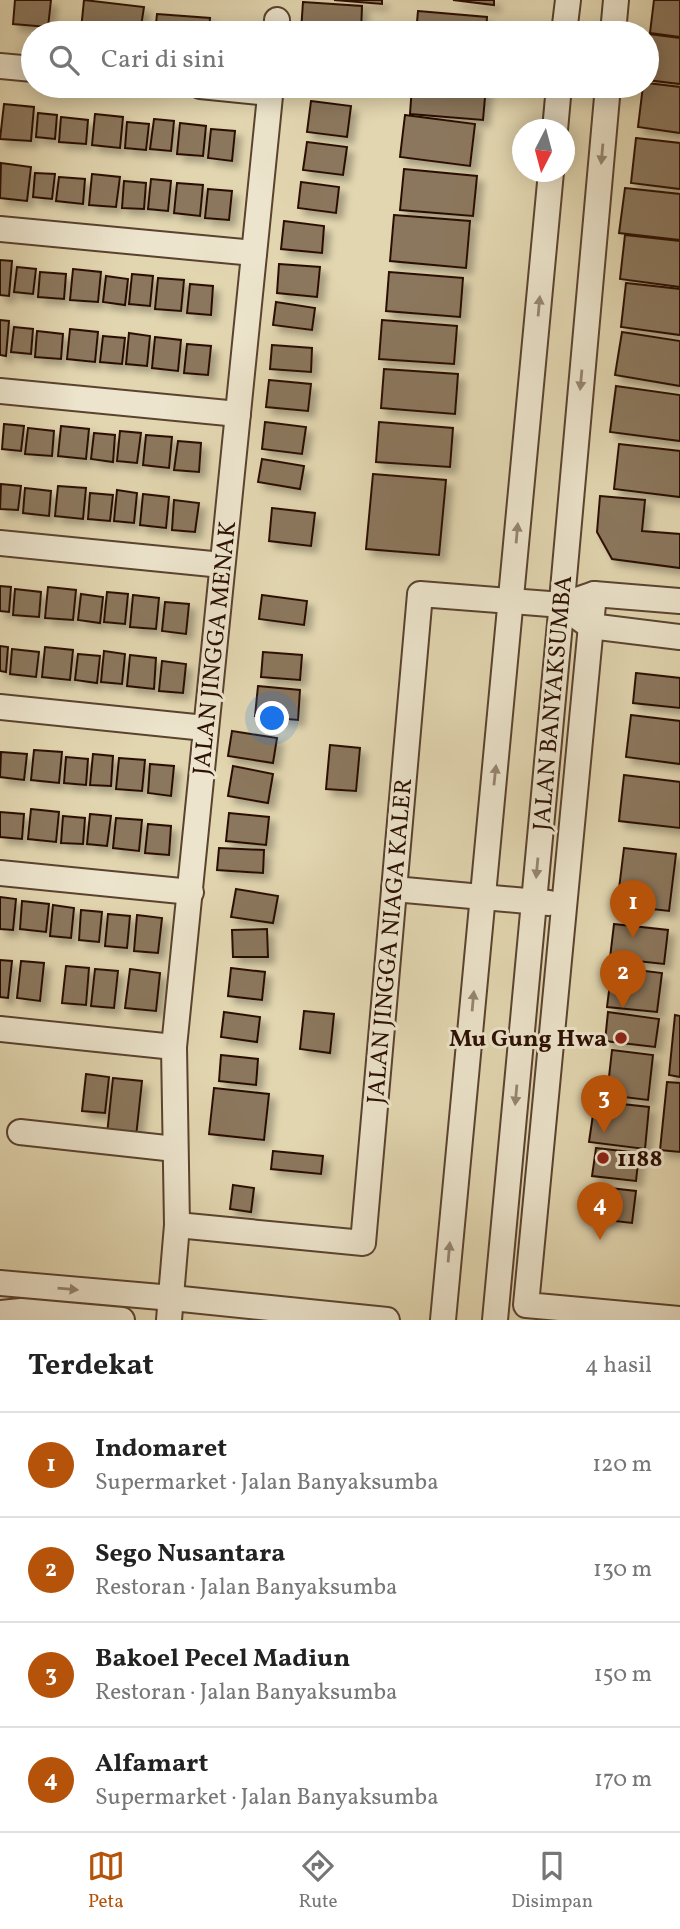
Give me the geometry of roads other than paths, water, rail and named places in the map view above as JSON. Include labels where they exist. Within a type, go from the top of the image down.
[{"type":"street","points":[[565,21],[568,0]]},
{"type":"street","points":[[613,21],[616,0]]},
{"type":"street","points":[[0,66],[21,68]]},
{"type":"street","name":"JALAN JINGGA MENAK","points":[[170,1309],[177,1218],[174,1047],[269,98]]},
{"type":"street","points":[[556,119],[558,98]]},
{"type":"street","name":"JALAN BANYAKSUMBA","points":[[495,1320],[607,98]]},
{"type":"street","name":"JALAN BANYAKSUMBA","points":[[443,1320],[550,182]]},
{"type":"street","points":[[0,229],[254,253]]},
{"type":"street","points":[[0,391],[238,414]]},
{"type":"street","points":[[0,543],[222,565]]},
{"type":"street","name":"JALAN JINGGA NIAGA KALER","points":[[177,1218],[363,1243],[420,594],[562,605]]},
{"type":"street","points":[[562,605],[594,594],[680,601]]},
{"type":"street","points":[[594,594],[526,1305],[680,1319]]},
{"type":"street","points":[[562,605],[590,626],[680,637]]},
{"type":"street","points":[[0,707],[205,728]]},
{"type":"street","points":[[0,873],[191,892]]},
{"type":"street","points":[[394,890],[564,904]]},
{"type":"street","points":[[0,1029],[174,1047]]},
{"type":"street","points":[[20,1132],[175,1149]]},
{"type":"street","points":[[0,1283],[170,1309],[387,1320]]},
{"type":"street","points":[[0,1313],[21,1311],[122,1320]]},
{"type":"place","name":"Indomaret","points":[[633,938]]},
{"type":"place","name":"Sego Nusantara","points":[[623,1008]]},
{"type":"place","name":"Mu Gung Hwa","points":[[621,1038]]},
{"type":"place","name":"Bakoel Pecel Madiun","points":[[604,1133]]},
{"type":"place","name":"1188","points":[[603,1158]]},
{"type":"place","name":"Alfamart","points":[[600,1240]]}]
